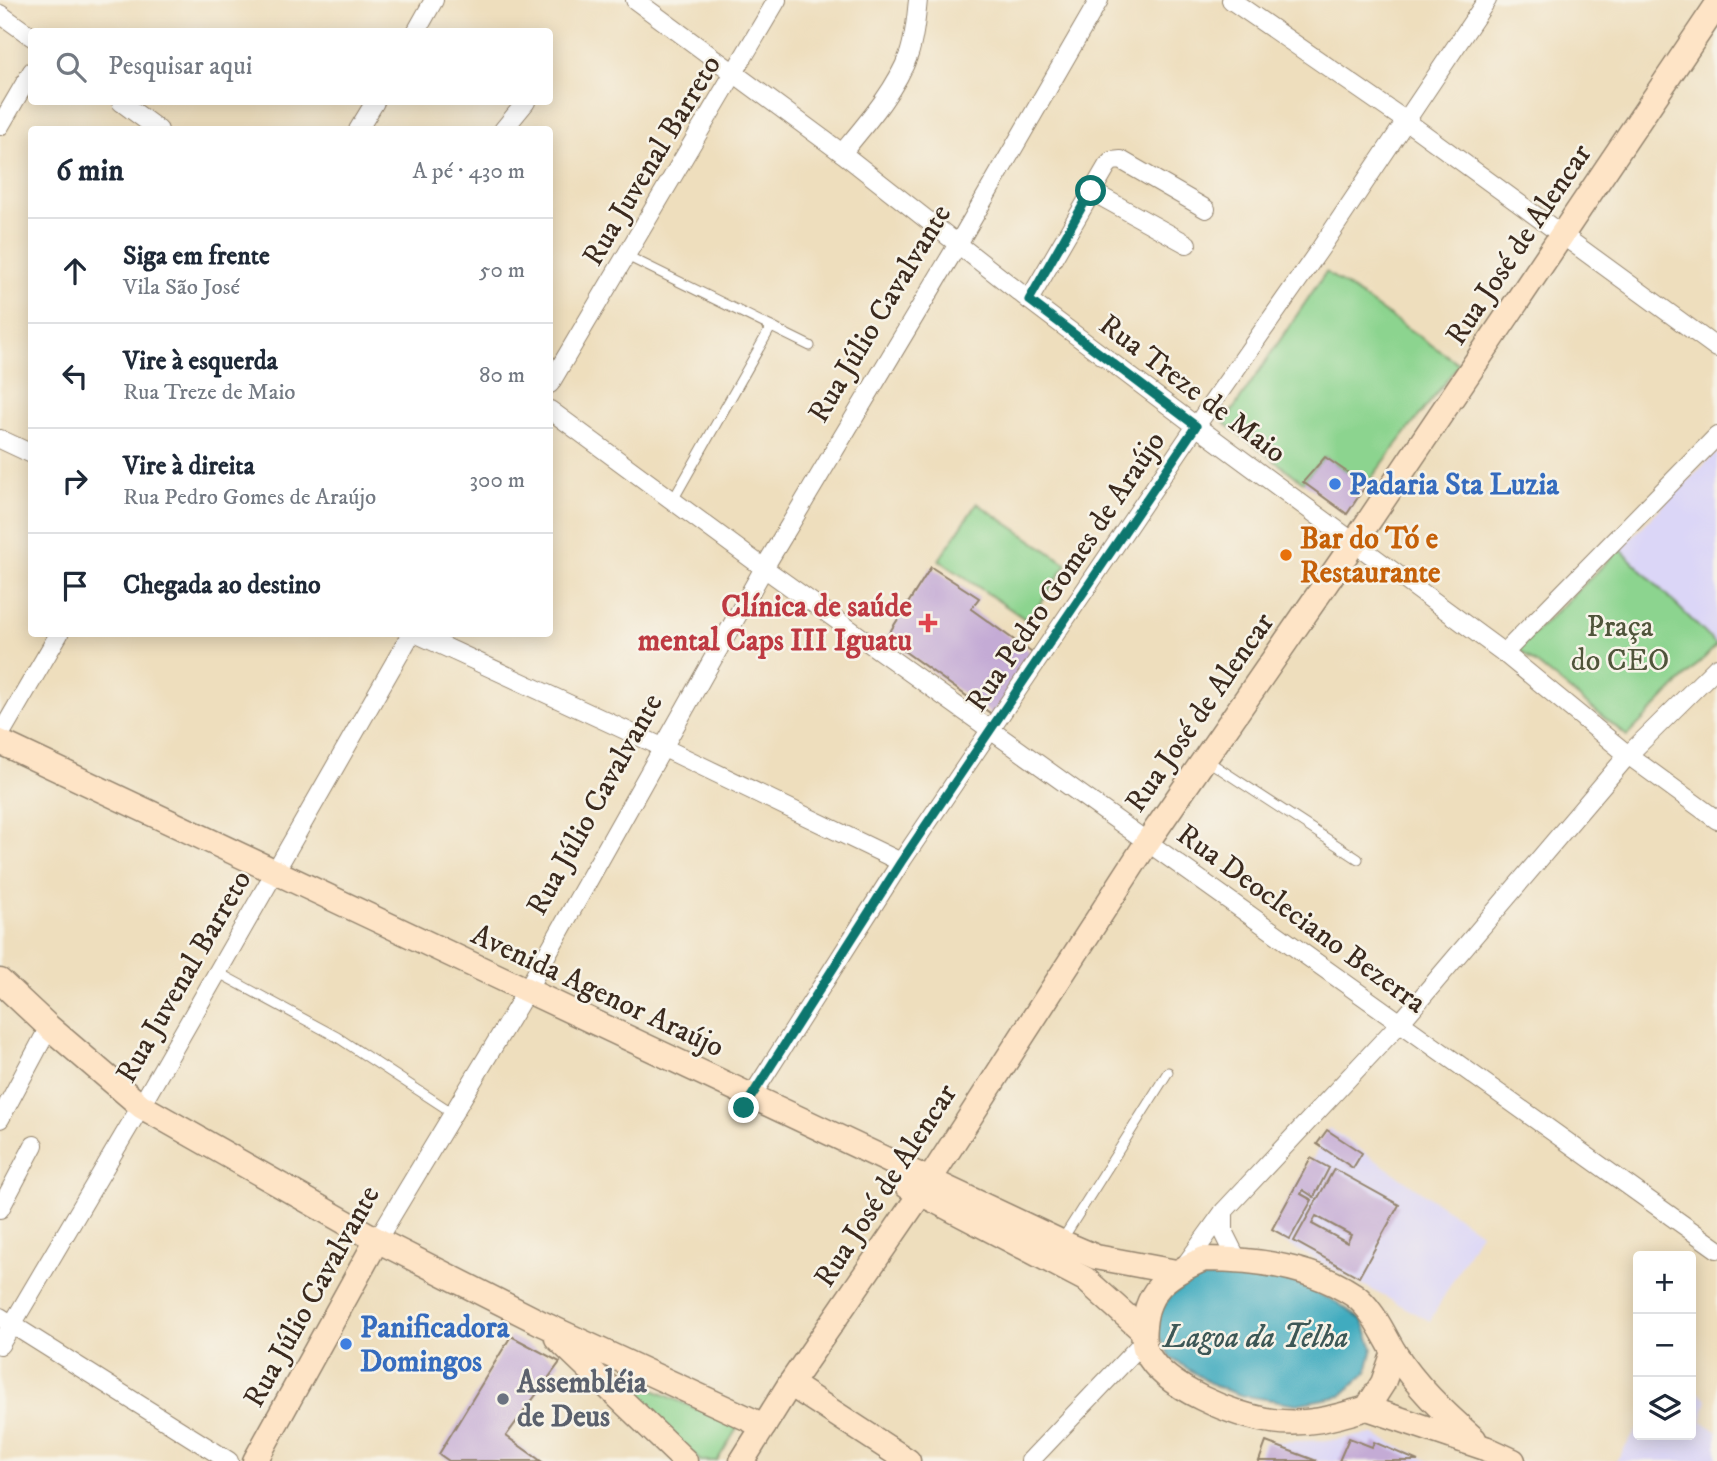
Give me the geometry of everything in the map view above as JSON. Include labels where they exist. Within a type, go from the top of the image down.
[{"type":"main road","name":"Rua José de Alencar","points":[[742,1461],[1148,841],[1354,543],[1717,5]]},
{"type":"main road","name":"Avenida Agenor Araújo","points":[[0,742],[271,877],[523,997],[924,1185],[1096,1257],[1179,1270],[1204,1259],[1270,1263],[1302,1272],[1355,1296],[1377,1322],[1412,1379],[1485,1448]]},
{"type":"main road","name":"Avenida Agenor Araújo","points":[[0,758],[271,877]]},
{"type":"main road","points":[[0,981],[141,1106],[377,1240],[541,1323],[764,1426]]},
{"type":"main road","name":"Avenida Agenor Araújo","points":[[924,1185],[1085,1279],[1144,1336],[1147,1354],[1177,1383],[1209,1403],[1241,1415],[1273,1422],[1309,1424],[1367,1408],[1485,1448],[1513,1461]]},
{"type":"main road","name":"Rua Júlio Cavalvante","points":[[255,1461],[377,1240]]},
{"type":"main road","points":[[1144,1336],[1145,1310],[1152,1296],[1163,1282],[1179,1270]]},
{"type":"main road","points":[[541,1323],[685,1461]]},
{"type":"main road","points":[[1367,1408],[1384,1383],[1394,1352]]},
{"type":"main road","points":[[790,1384],[908,1461]]},
{"type":"street","points":[[418,28],[434,0]]},
{"type":"street","name":"Rua Treze de Maio","points":[[635,0],[842,153],[1029,300],[1196,426],[1504,653],[1628,755],[1717,820]]},
{"type":"street","name":"Rua Juvenal Barreto","points":[[553,379],[777,0]]},
{"type":"street","points":[[842,153],[904,66],[914,32],[918,0]]},
{"type":"street","name":"Rua Júlio Cavalvante","points":[[377,1240],[523,997],[764,568],[1100,0]]},
{"type":"street","points":[[1231,0],[1406,121],[1717,348]]},
{"type":"street","name":"Rua Pedro Gomes de Araújo","points":[[747,1102],[901,862],[1487,0]]},
{"type":"street","points":[[0,14],[28,34]]},
{"type":"street","points":[[0,126],[28,78]]},
{"type":"street","points":[[125,105],[154,126]]},
{"type":"street","points":[[360,126],[373,105]]},
{"type":"street","points":[[506,126],[524,105]]},
{"type":"street","points":[[1029,300],[1091,191],[1112,161],[1121,160],[1206,209]]},
{"type":"street","points":[[1091,191],[1187,244]]},
{"type":"street","name":"Rua Deocleciano Bezerra","points":[[553,412],[764,568],[1717,1249]]},
{"type":"street","points":[[1504,653],[1717,436]]},
{"type":"street","points":[[0,439],[28,452]]},
{"type":"street","points":[[0,735],[57,637]]},
{"type":"street","name":"Rua Juvenal Barreto","points":[[0,1345],[6,1320],[141,1106],[409,637]]},
{"type":"street","points":[[424,637],[662,747],[901,862]]},
{"type":"street","points":[[1179,1270],[1224,1211],[1400,1023],[1628,755],[1717,667]]},
{"type":"street","points":[[0,1119],[49,1027]]},
{"type":"street","points":[[0,1209],[34,1145]]},
{"type":"street","points":[[1224,1211],[1224,1233],[1237,1259]]},
{"type":"street","points":[[6,1320],[229,1461]]},
{"type":"street","points":[[1030,1461],[1144,1336]]},
{"type":"lane","points":[[627,256],[810,346]]},
{"type":"lane","points":[[673,500],[771,327]]},
{"type":"lane","points":[[1206,760],[1358,859]]},
{"type":"lane","points":[[216,972],[337,1037],[453,1113]]},
{"type":"lane","points":[[1062,1242],[1168,1072]]},
{"type":"shaded area","points":[[1717,452],[1717,645],[1620,549]]},
{"type":"shaded area","points":[[1329,1128],[1480,1232],[1430,1321],[1272,1236]]},
{"type":"shaded area","points":[[1696,1391],[1707,1399],[1702,1421],[1717,1432],[1717,1461],[1616,1461],[1633,1436],[1633,1440],[1696,1440]]},
{"type":"shaded area","points":[[1372,1434],[1430,1461],[1257,1461],[1264,1442],[1331,1440]]},
{"type":"green space","points":[[1326,272],[1459,364],[1366,485],[1325,457],[1303,482],[1224,423]]},
{"type":"green space","points":[[977,503],[1067,564],[1028,621],[939,560]]},
{"type":"green space","name":"Praça do CEO","points":[[1620,549],[1717,645],[1627,736],[1518,649]]},
{"type":"green space","points":[[647,1387],[738,1427],[717,1461],[700,1461],[640,1399],[640,1390]]},
{"type":"water","name":"Lagoa da Telha","points":[[1224,1276],[1259,1276],[1294,1282],[1338,1303],[1363,1321],[1373,1348],[1367,1372],[1341,1396],[1297,1404],[1240,1395],[1215,1386],[1171,1358],[1159,1336],[1159,1313],[1171,1295],[1194,1280]]},
{"type":"building","name":"Padaria Sta Luzia","points":[[1325,457],[1366,485],[1347,514],[1303,482]]},
{"type":"building","points":[[931,567],[979,598],[971,609],[1035,655],[993,715],[886,638]]},
{"type":"building","points":[[1327,1130],[1362,1153],[1353,1168],[1317,1144]]},
{"type":"building","points":[[1311,1158],[1329,1168],[1314,1197],[1303,1190],[1301,1194],[1312,1200],[1290,1239],[1272,1229]]},
{"type":"building","points":[[1334,1169],[1399,1205],[1359,1277],[1294,1241]],"holes":[[[1316,1216],[1351,1235],[1347,1243],[1312,1224]]]},
{"type":"building","name":"Assembléia de Deus","points":[[511,1336],[560,1362],[506,1436],[541,1461],[449,1461],[439,1454]]},
{"type":"building","points":[[1349,1438],[1372,1447],[1374,1442],[1418,1461],[1339,1461]]},
{"type":"building","points":[[1266,1442],[1317,1461],[1259,1461]]},
{"type":"place","name":"Padaria Sta Luzia","points":[[1335,484]]},
{"type":"place","name":"Bar do Tó e Restaurante","points":[[1286,555]]},
{"type":"place","name":"Clínica de saúde mental Caps III Iguatu","points":[[928,623]]},
{"type":"place","name":"Panificadora Domingos","points":[[346,1344]]},
{"type":"place","name":"Assembléia de Deus","points":[[503,1399]]},
{"type":"route","points":[[744,1108],[901,862],[1196,426],[1029,300],[1091,191]]}]
